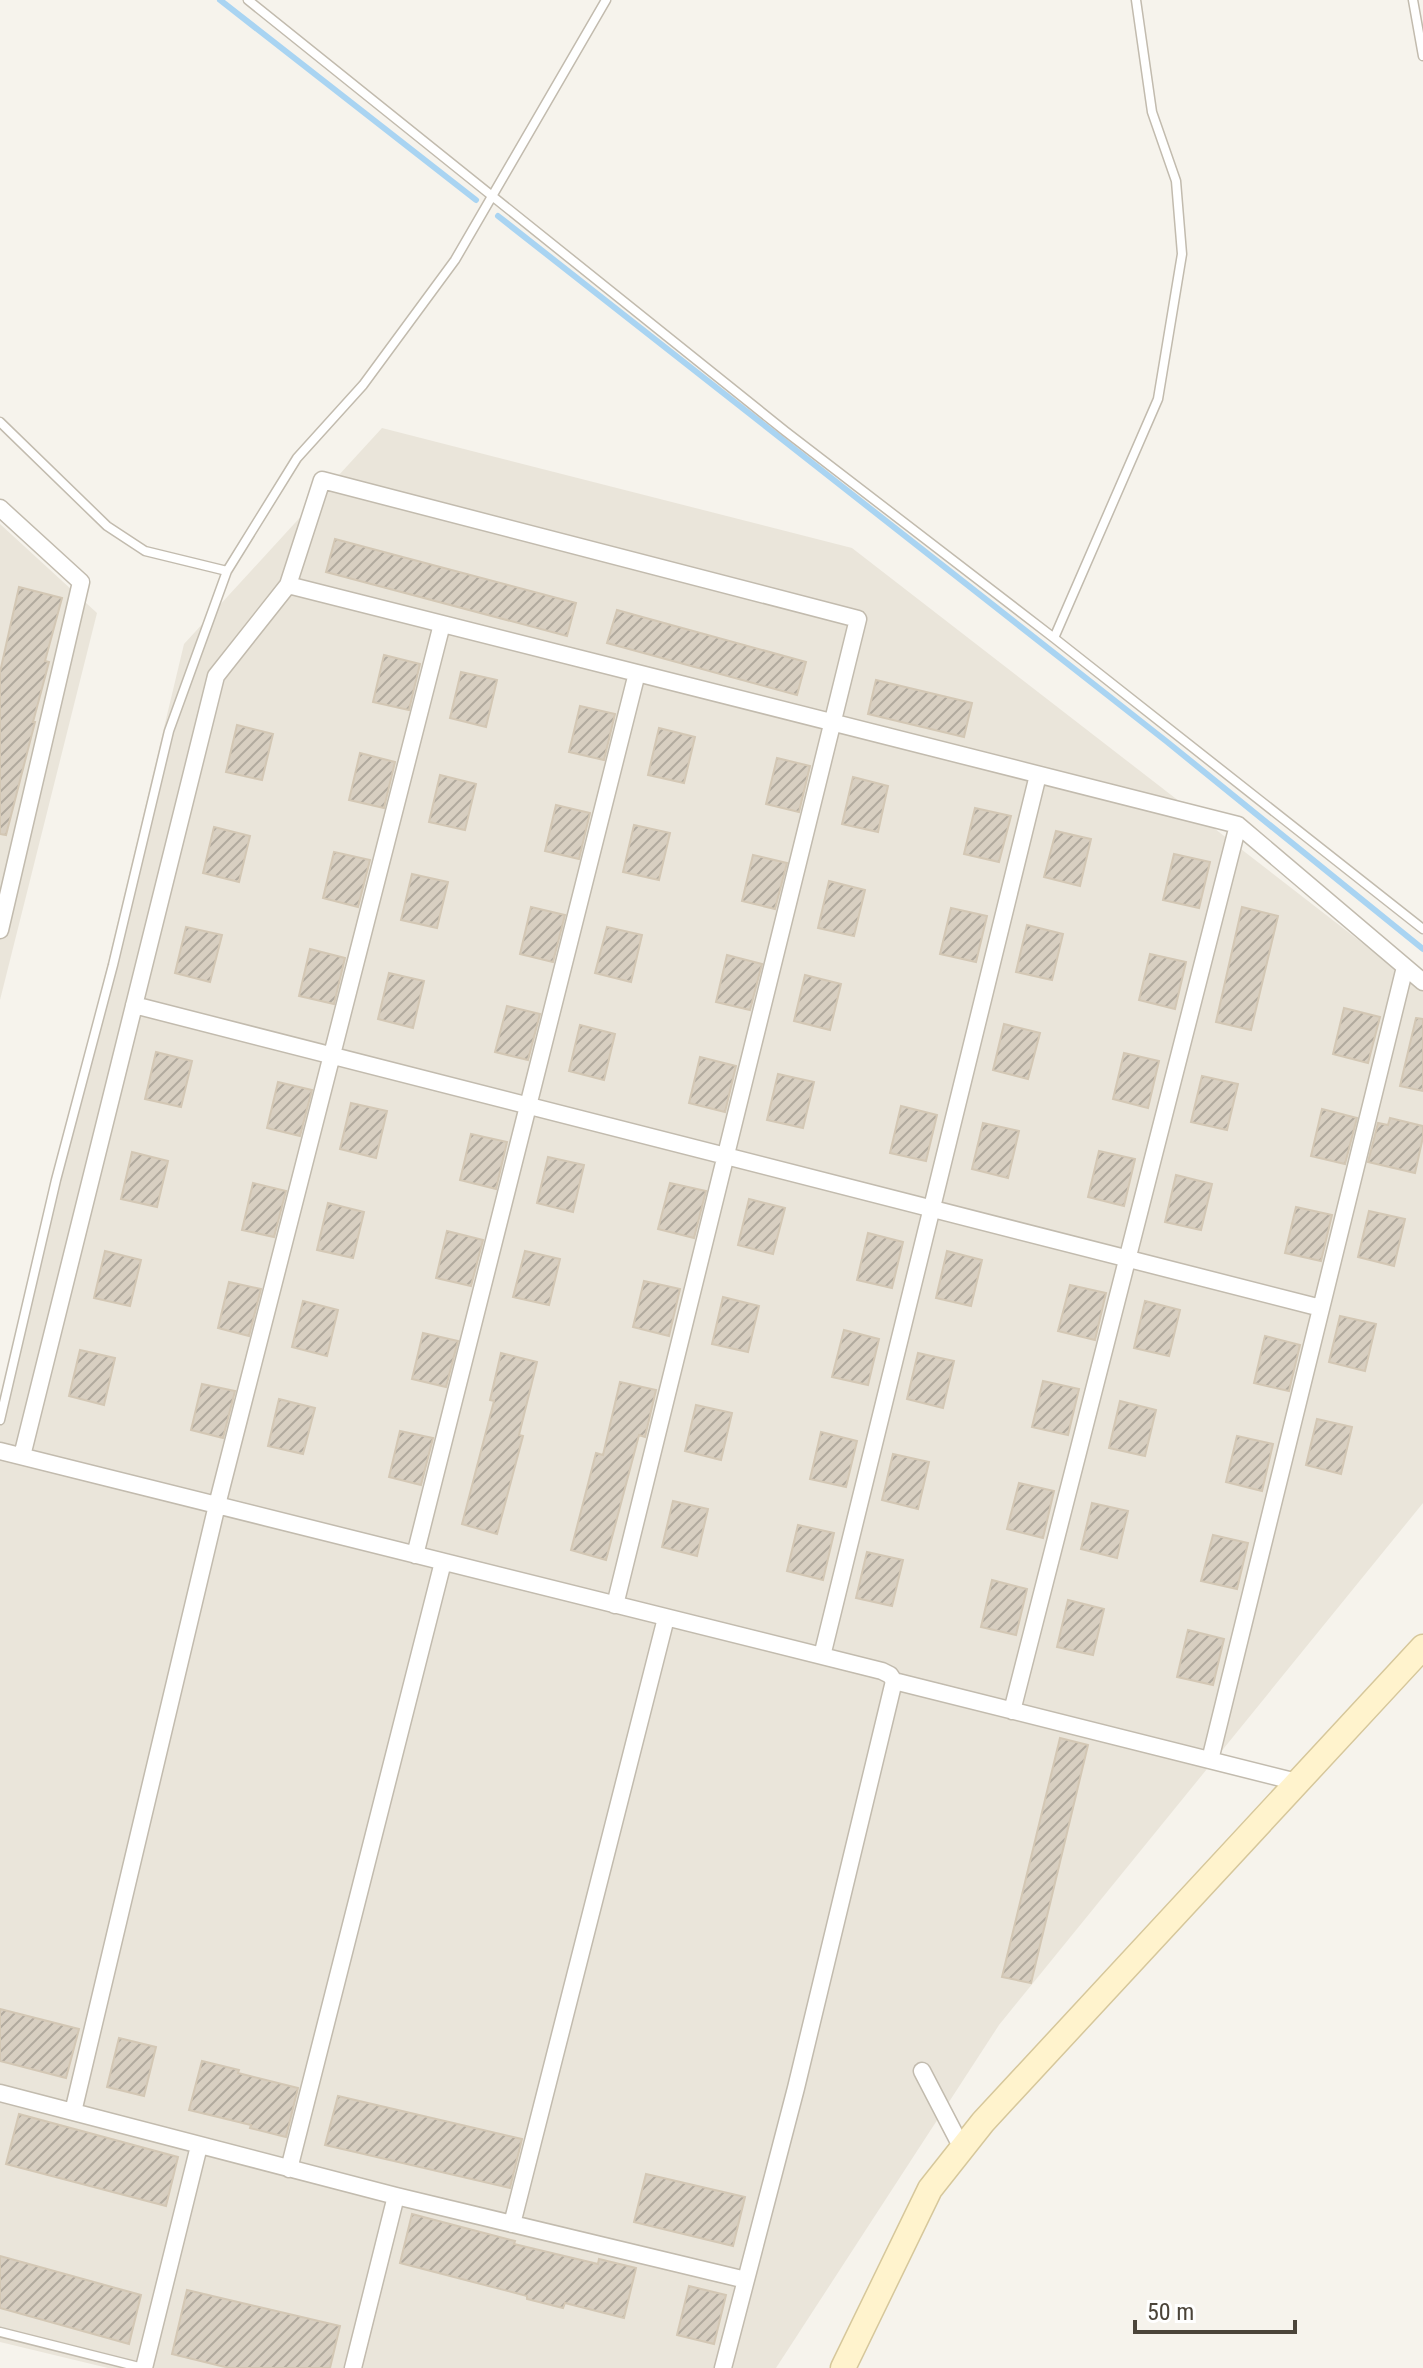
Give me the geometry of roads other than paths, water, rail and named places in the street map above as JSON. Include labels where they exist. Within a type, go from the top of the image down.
[{"type":"main road","points":[[843,2368],[930,2189],[962,2148],[1423,1647]]},
{"type":"street","points":[[22,1456],[216,676],[288,585],[322,480],[858,619],[615,1605]]},
{"type":"street","points":[[0,508],[81,582],[0,930]]},
{"type":"street","points":[[288,585],[1238,825],[1423,982]]},
{"type":"street","points":[[73,2112],[217,1505],[442,624]]},
{"type":"street","points":[[415,1555],[637,673]]},
{"type":"street","points":[[822,1656],[1038,775]]},
{"type":"street","points":[[1012,1711],[1238,825]]},
{"type":"street","points":[[1210,1760],[1405,967]]},
{"type":"street","points":[[134,1005],[1321,1308]]},
{"type":"street","points":[[0,1451],[882,1671],[894,1681],[1297,1782]]},
{"type":"street","points":[[289,2169],[443,1562]]},
{"type":"street","points":[[512,2224],[666,1618]]},
{"type":"street","points":[[723,2368],[796,2088],[894,1681]]},
{"type":"street","points":[[922,2071],[962,2148]]},
{"type":"street","points":[[0,2093],[396,2196],[746,2280]]},
{"type":"street","points":[[143,2368],[199,2146]]},
{"type":"street","points":[[353,2368],[396,2196]]},
{"type":"lane","points":[[248,0],[785,431],[1423,929]]},
{"type":"lane","points":[[0,1420],[56,1180],[113,965],[169,731],[227,571],[297,458],[363,385],[455,260],[606,0]]},
{"type":"lane","points":[[1054,638],[1158,399],[1182,254],[1176,181],[1152,112],[1136,0]]},
{"type":"lane","points":[[1413,0],[1423,56]]},
{"type":"lane","points":[[0,422],[107,526],[132,543],[145,551],[227,571]]},
{"type":"lane","points":[[0,2332],[143,2368]]},
{"type":"waterway","points":[[220,0],[476,200]]},
{"type":"waterway","points":[[498,216],[1166,741],[1423,949]]}]
